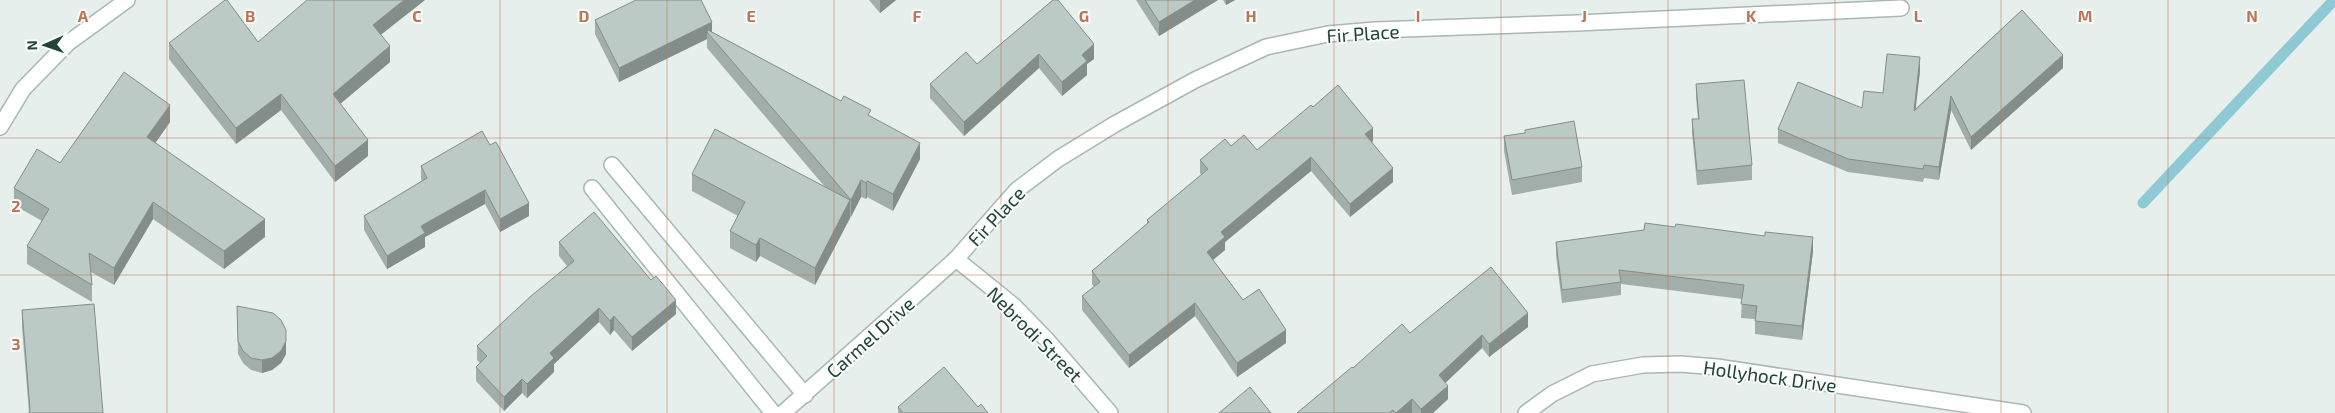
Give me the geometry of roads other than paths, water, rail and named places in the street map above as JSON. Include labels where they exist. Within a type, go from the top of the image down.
[{"type":"street","points":[[0,127],[23,89],[68,44],[127,0]]},
{"type":"street","name":"Fir Place","points":[[956,259],[1017,190],[1058,159],[1115,124],[1195,80],[1266,47],[1328,34],[1375,30],[1577,24],[1901,8]]},
{"type":"street","points":[[612,164],[805,395]]},
{"type":"street","points":[[592,188],[773,413]]},
{"type":"street","name":"Carmel Drive","points":[[783,413],[956,259]]},
{"type":"street","name":"Nebrodi Street","points":[[956,259],[1020,312],[1110,413]]},
{"type":"street","name":"Hollyhock Drive","points":[[1526,413],[1552,394],[1592,374],[1643,365],[1680,364],[1717,367],[2023,413]]},
{"type":"waterway","points":[[2143,203],[2334,0]]}]
